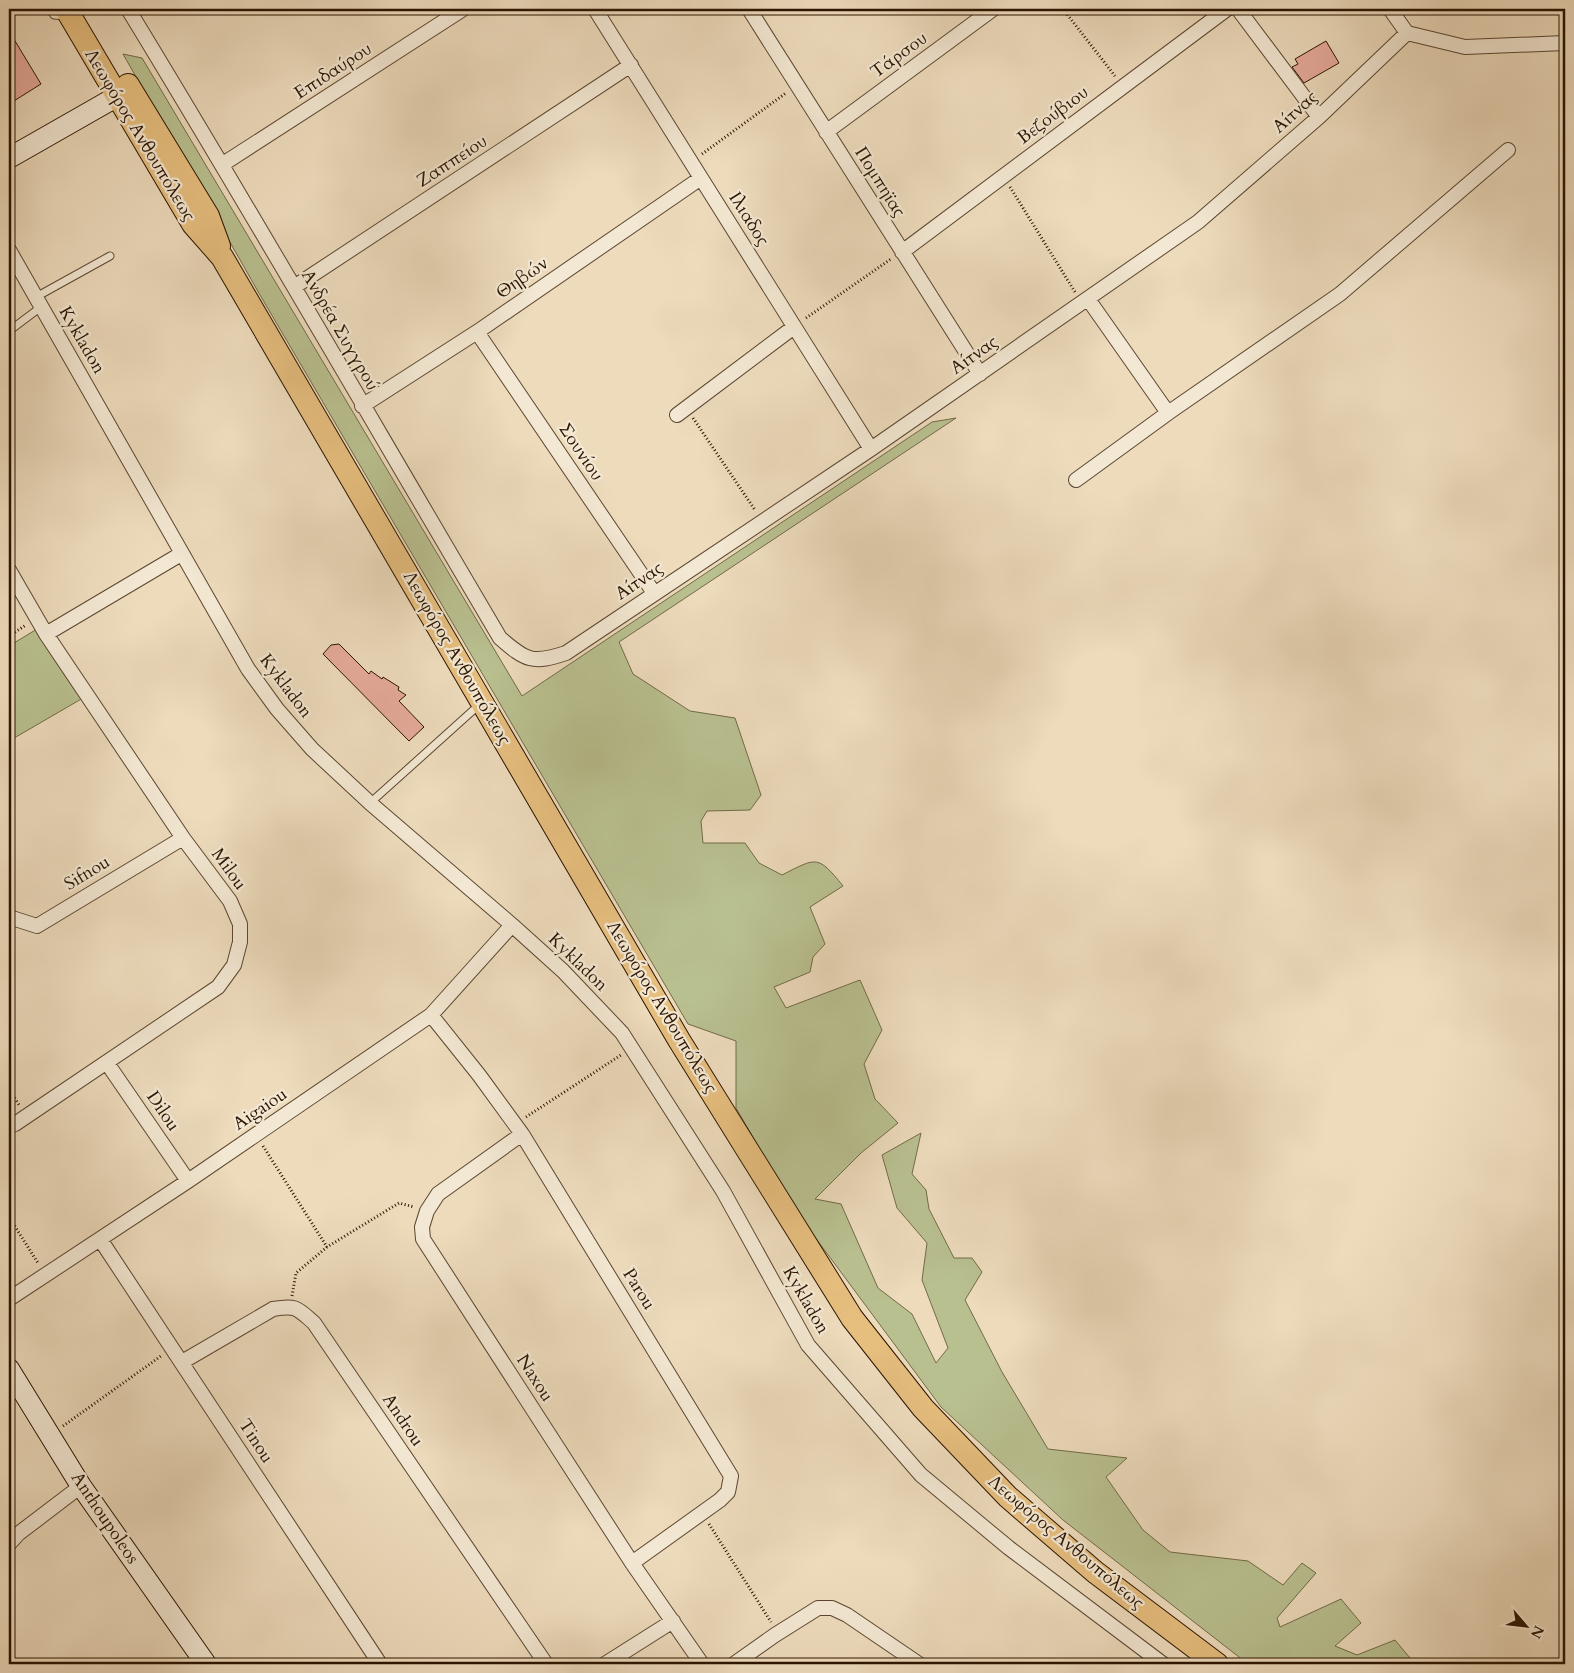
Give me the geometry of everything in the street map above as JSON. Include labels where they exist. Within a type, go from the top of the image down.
[{"type":"main road","name":"Λεωφόρος Ανθουπόλεως","points":[[67,11],[123,93],[193,224],[222,257],[680,1040],[852,1318],[923,1408],[1008,1497],[1095,1572],[1216,1664]]},
{"type":"street","name":"Ανδρέα Συγγρού","points":[[128,9],[223,164],[362,406],[500,638],[514,651],[531,660]]},
{"type":"street","name":"Επιδαύρου","points":[[223,164],[463,9]]},
{"type":"street","name":"Ιλιαδος","points":[[595,9],[871,449]]},
{"type":"street","name":"Τάρσου","points":[[826,132],[993,9]]},
{"type":"street","name":"Βεζούβιου","points":[[902,252],[1227,9]]},
{"type":"street","points":[[1238,9],[1319,117]]},
{"type":"street","points":[[1390,9],[1407,33],[1465,47],[1565,43]]},
{"type":"street","name":"Πομπηϊας","points":[[756,12],[796,85],[980,374]]},
{"type":"street","name":"Αίτνας","points":[[531,660],[548,659],[566,653],[871,449],[1198,222],[1319,117],[1407,33]]},
{"type":"street","name":"Ζαππείου","points":[[294,287],[631,65]]},
{"type":"street","points":[[9,158],[123,93]]},
{"type":"street","points":[[1076,480],[1168,413],[1340,294],[1508,150]]},
{"type":"street","name":"Θηβών","points":[[362,406],[477,332],[701,178]]},
{"type":"street","name":"Kykladon","points":[[9,250],[248,669],[277,709],[312,749],[370,803],[563,971],[622,1033],[723,1191],[808,1345],[921,1475],[1009,1548],[1163,1664]]},
{"type":"street","points":[[1085,301],[1168,413]]},
{"type":"street","points":[[682,412],[794,326]]},
{"type":"street","name":"Σουνίου","points":[[477,332],[654,593]]},
{"type":"street","points":[[46,634],[181,554]]},
{"type":"street","name":"Milou","points":[[9,570],[46,634],[182,838],[230,901],[240,924],[240,942],[234,965],[218,987],[107,1063],[9,1126]]},
{"type":"street","name":"Sifnou","points":[[9,917],[37,926],[182,838]]},
{"type":"street","name":"Aigaiou","points":[[9,1299],[188,1181],[431,1015],[512,925]]},
{"type":"street","name":"Parou","points":[[431,1015],[519,1129],[731,1476],[728,1492],[720,1500],[632,1563]]},
{"type":"street","name":"Dilou","points":[[107,1063],[188,1181]]},
{"type":"street","name":"Naxou","points":[[519,1129],[438,1194],[427,1211],[422,1227],[423,1239],[632,1563],[702,1664]]},
{"type":"street","name":"Tinou","points":[[100,1239],[380,1664]]},
{"type":"street","points":[[182,1362],[274,1309],[290,1306]]},
{"type":"street","name":"Androu","points":[[290,1306],[301,1311],[314,1323],[546,1664]]},
{"type":"street","name":"Anthoupoleos","points":[[9,1369],[82,1486],[206,1664]]},
{"type":"street","points":[[9,1544],[18,1534],[82,1486]]},
{"type":"street","points":[[734,1664],[818,1608],[832,1608],[847,1615],[919,1664]]},
{"type":"street","points":[[605,1664],[673,1621]]},
{"type":"lane","points":[[9,331],[38,302],[110,256]]},
{"type":"lane","points":[[370,803],[483,702]]},
{"type":"path","points":[[1063,9],[1123,86]]},
{"type":"path","points":[[691,163],[796,85]]},
{"type":"path","points":[[1004,176],[1085,301]]},
{"type":"path","points":[[794,326],[902,252]]},
{"type":"path","points":[[682,412],[762,521]]},
{"type":"path","points":[[9,636],[37,618]]},
{"type":"path","points":[[519,1129],[632,1048]]},
{"type":"path","points":[[256,1134],[327,1247]]},
{"type":"path","points":[[290,1306],[296,1273],[327,1247],[400,1203],[427,1211]]},
{"type":"path","points":[[9,1217],[46,1275]]},
{"type":"path","points":[[50,1435],[173,1348]]},
{"type":"path","points":[[702,1513],[778,1633]]},
{"type":"green space","points":[[123,54],[142,58],[522,696],[932,422],[956,418],[619,642],[633,674],[690,711],[735,718],[761,795],[750,810],[707,811],[701,821],[703,843],[745,843],[759,863],[782,875],[810,862],[816,862],[828,869],[843,886],[810,907],[825,944],[813,957],[810,972],[774,987],[786,1008],[860,980],[882,1030],[864,1064],[875,1099],[898,1123],[861,1153],[815,1199],[841,1204],[878,1288],[912,1314],[936,1363],[948,1348],[922,1280],[927,1243],[897,1208],[882,1155],[921,1133],[912,1174],[926,1190],[929,1209],[954,1258],[972,1258],[982,1272],[965,1300],[1002,1372],[1048,1449],[1127,1458],[1106,1477],[1143,1530],[1170,1552],[1248,1561],[1283,1585],[1302,1563],[1316,1573],[1277,1618],[1280,1627],[1341,1599],[1361,1623],[1335,1646],[1357,1655],[1395,1640],[1415,1664],[1248,1664],[1063,1520],[941,1407],[797,1213],[736,1108],[736,1041],[688,1024],[260,295]]},
{"type":"green space","points":[[37,629],[83,698],[9,741],[9,646]]},
{"type":"building","points":[[9,31],[41,84],[9,104]]},
{"type":"building","points":[[1326,41],[1339,63],[1304,83],[1292,67],[1298,64],[1295,59]]},
{"type":"building","points":[[339,644],[369,674],[371,671],[382,679],[383,677],[399,687],[398,690],[406,695],[399,701],[424,727],[409,741],[323,654],[331,645]]}]
